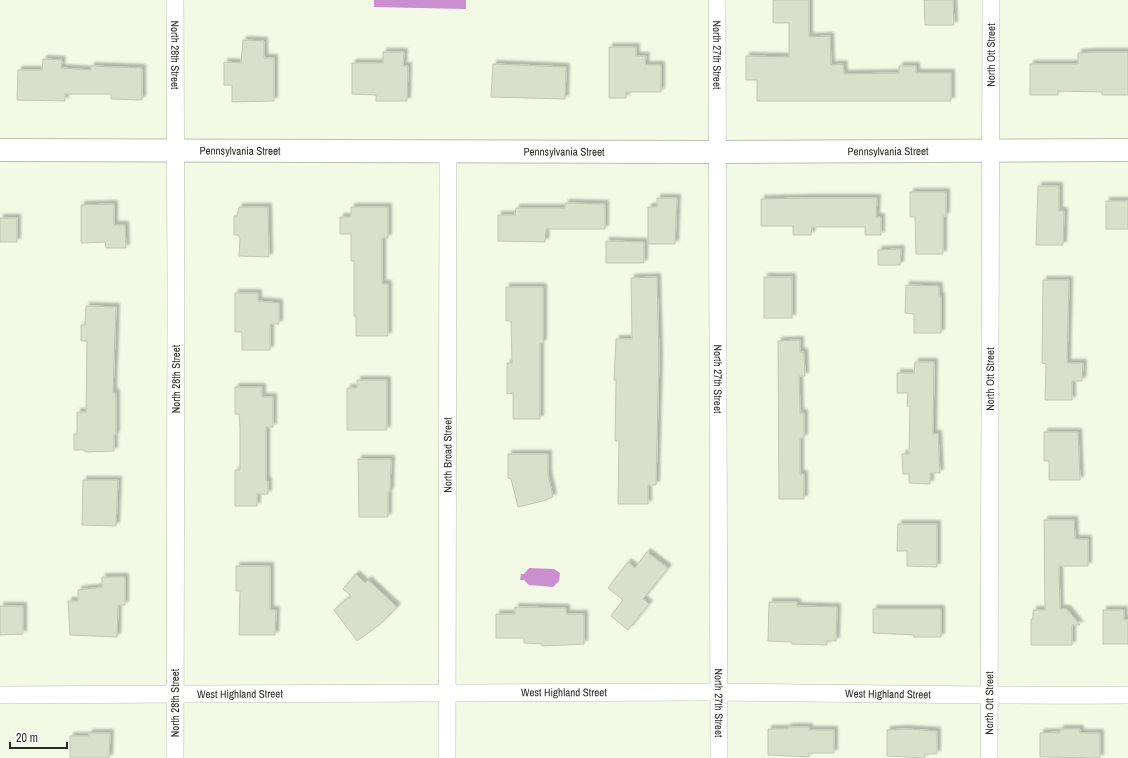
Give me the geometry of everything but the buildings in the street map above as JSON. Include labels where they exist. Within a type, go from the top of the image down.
[{"type":"street","name":"North 28th Street","points":[[175,0],[175,758]]},
{"type":"street","name":"North 27th Street","points":[[717,0],[719,758]]},
{"type":"street","name":"North Ott Street","points":[[988,758],[991,0]]},
{"type":"street","name":"Pennsylvania Street","points":[[0,150],[717,152],[1128,150]]},
{"type":"street","name":"North Broad Street","points":[[447,758],[448,151]]},
{"type":"street","name":"West Highland Street","points":[[0,694],[718,692],[989,696],[1128,695]]},
{"type":"shaded area","points":[[374,0],[466,0],[466,9],[374,7]]},
{"type":"shaded area","points":[[529,568],[554,569],[560,573],[559,581],[553,587],[529,585],[524,580],[520,580],[521,574],[524,574]]}]
